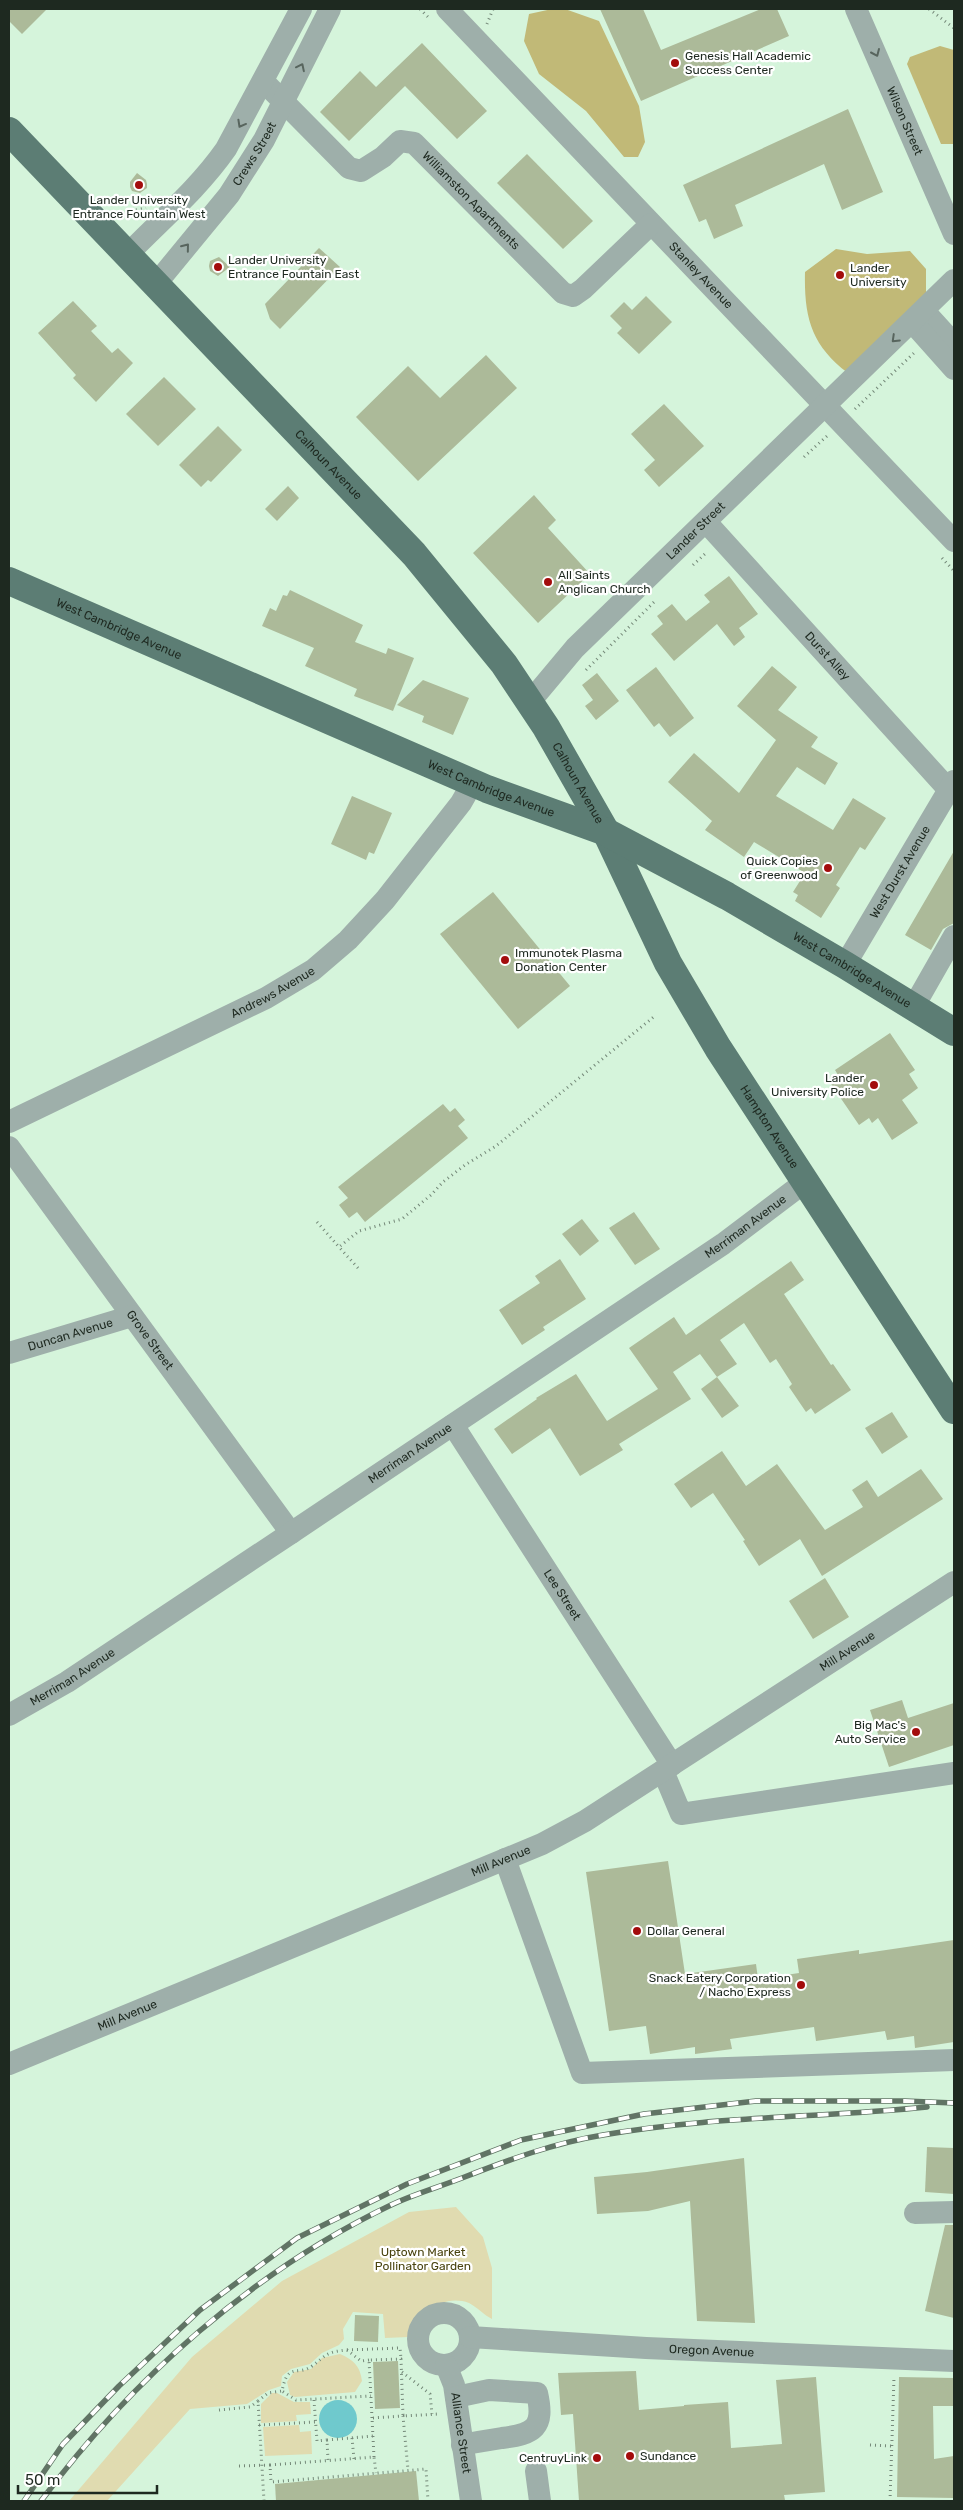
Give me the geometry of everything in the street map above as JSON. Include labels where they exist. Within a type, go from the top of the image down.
[{"type":"main road","name":"Calhoun Avenue","points":[[9,132],[414,554],[478,631],[530,703],[606,832]]},
{"type":"main road","name":"West Cambridge Avenue","points":[[9,580],[54,602],[474,782],[606,832],[727,896],[954,1032]]},
{"type":"main road","name":"Hampton Avenue","points":[[606,832],[668,962],[718,1048],[954,1410]]},
{"type":"street","points":[[128,254],[166,219],[212,169],[226,149],[264,82],[301,9]]},
{"type":"street","name":"Crews Street","points":[[155,285],[229,195],[264,140],[330,9]]},
{"type":"street","name":"Stanley Avenue","points":[[447,9],[954,541]]},
{"type":"street","name":"Wilson Street","points":[[856,9],[948,201],[954,234]]},
{"type":"street","name":"Williamston Apartments","points":[[264,82],[285,100],[349,168],[361,171],[400,141],[414,143],[564,293],[573,296],[583,289],[651,224]]},
{"type":"street","points":[[832,415],[918,317],[954,280]]},
{"type":"street","points":[[918,317],[928,340],[954,369]]},
{"type":"street","points":[[918,317],[954,344]]},
{"type":"street","name":"Lander Street","points":[[530,703],[576,648],[706,522],[832,415]]},
{"type":"street","name":"Durst Alley","points":[[706,522],[952,785]]},
{"type":"street","name":"Andrews Avenue","points":[[9,1122],[266,998],[313,970],[348,940],[386,900],[464,799],[474,782]]},
{"type":"street","name":"West Durst Avenue","points":[[845,965],[952,785]]},
{"type":"street","points":[[913,1008],[954,936]]},
{"type":"street","name":"Grove Street","points":[[9,1147],[291,1534]]},
{"type":"street","name":"Merriman Avenue","points":[[9,1715],[67,1682],[291,1534],[723,1244],[805,1182]]},
{"type":"street","name":"Duncan Avenue","points":[[9,1353],[132,1316]]},
{"type":"street","name":"Lee Street","points":[[453,1425],[667,1768],[681,1814],[954,1773]]},
{"type":"street","name":"Mill Avenue","points":[[9,2064],[542,1844],[585,1821],[954,1582]]},
{"type":"street","points":[[505,1859],[582,2073],[954,2060]]},
{"type":"street","points":[[915,2213],[954,2212]]},
{"type":"street","points":[[442,2313],[452,2314],[464,2324],[470,2337],[469,2348],[464,2356],[455,2363],[446,2365],[435,2364],[427,2359],[420,2351],[418,2341],[419,2331],[424,2322],[432,2316],[442,2313]]},
{"type":"street","name":"Oregon Avenue","points":[[470,2337],[646,2348],[954,2360]]},
{"type":"street","name":"Alliance Street","points":[[446,2365],[454,2385],[471,2501]]},
{"type":"street","points":[[456,2405],[489,2390],[537,2393],[541,2409],[536,2427],[525,2435],[462,2444]]},
{"type":"street","points":[[536,2471],[540,2501]]},
{"type":"path","points":[[929,9],[954,28]]},
{"type":"path","points":[[798,463],[832,415],[928,340]]},
{"type":"path","points":[[690,568],[721,539]]},
{"type":"path","points":[[584,671],[659,598]]},
{"type":"path","points":[[339,1247],[359,1230],[402,1219],[465,1164],[496,1146],[656,1015]]},
{"type":"path","points":[[317,1222],[358,1268]]},
{"type":"path","points":[[282,2391],[285,2379],[292,2371],[309,2368],[326,2354],[347,2350],[400,2348],[408,2470]]},
{"type":"path","points":[[347,2350],[361,2361],[401,2359]]},
{"type":"path","points":[[890,2501],[895,2358]]},
{"type":"path","points":[[369,2360],[376,2473]]},
{"type":"path","points":[[402,2372],[430,2394],[432,2414]]},
{"type":"path","points":[[219,2410],[250,2407],[268,2393],[282,2391],[296,2400],[371,2396]]},
{"type":"path","points":[[314,2400],[317,2440],[373,2436]]},
{"type":"path","points":[[258,2401],[264,2501]]},
{"type":"path","points":[[372,2418],[432,2414],[456,2405]]},
{"type":"path","points":[[259,2425],[316,2422]]},
{"type":"path","points":[[352,2438],[354,2459]]},
{"type":"path","points":[[327,2440],[328,2460]]},
{"type":"path","points":[[870,2446],[892,2446]]},
{"type":"path","points":[[239,2466],[374,2457]]},
{"type":"path","points":[[270,2465],[271,2482]]},
{"type":"path","points":[[263,2482],[426,2469],[428,2501]]},
{"type":"green space","name":"Uptown Market Pollinator Garden","points":[[456,2207],[483,2237],[492,2268],[492,2319],[469,2303],[450,2301],[433,2308],[426,2314],[409,2337],[385,2338],[383,2314],[353,2312],[343,2329],[344,2339],[339,2345],[322,2353],[310,2364],[291,2369],[282,2376],[281,2386],[269,2390],[247,2404],[190,2409],[107,2501],[69,2501],[192,2357],[282,2281],[409,2212]]},
{"type":"green space","points":[[340,2354],[353,2361],[360,2371],[362,2381],[355,2392],[295,2397],[290,2395],[287,2382],[294,2372],[311,2369],[322,2358]]},
{"type":"green space","points":[[272,2393],[277,2393],[294,2402],[310,2402],[311,2414],[296,2415],[297,2421],[261,2423],[261,2404]]},
{"type":"green space","points":[[299,2425],[300,2432],[311,2431],[312,2454],[265,2456],[263,2427]]},
{"type":"shaded area","points":[[552,9],[565,9],[599,21],[639,106],[645,142],[638,157],[624,157],[586,111],[539,74],[524,41],[529,14]]},
{"type":"shaded area","points":[[940,46],[954,50],[954,144],[941,144],[907,64],[910,57]]},
{"type":"shaded area","points":[[836,249],[867,254],[910,251],[926,269],[926,297],[848,373],[835,362],[818,341],[812,329],[806,303],[805,272]]},
{"type":"water","points":[[338,2400],[351,2406],[357,2419],[351,2432],[338,2438],[325,2432],[319,2419],[325,2406]]},
{"type":"building","points":[[9,9],[47,9],[22,34],[9,21]]},
{"type":"building","name":"Genesis Hall Academic Success Center","points":[[600,9],[643,9],[661,50],[761,9],[777,9],[789,36],[641,101]]},
{"type":"building","points":[[422,43],[487,111],[457,139],[405,86],[349,141],[320,112],[360,71],[376,87]]},
{"type":"building","points":[[848,109],[883,192],[842,210],[824,164],[735,205],[743,226],[714,239],[706,219],[699,222],[683,185]]},
{"type":"building","points":[[527,154],[593,221],[563,249],[497,183]]},
{"type":"building","name":"Lander University Entrance Fountain West","points":[[137,173],[146,180],[147,184],[147,188],[140,193],[132,191],[130,187],[130,182]]},
{"type":"building","points":[[319,248],[340,267],[280,329],[270,319],[265,304]]},
{"type":"building","name":"Lander University Entrance Fountain East","points":[[219,257],[230,267],[218,276],[210,271],[209,266],[210,261]]},
{"type":"building","points":[[646,296],[672,322],[639,354],[617,333],[622,328],[610,316],[624,302],[632,310]]},
{"type":"building","points":[[73,301],[97,326],[91,331],[112,353],[118,348],[133,363],[96,402],[73,378],[76,375],[38,333]]},
{"type":"building","points":[[486,355],[517,388],[418,481],[356,417],[408,366],[440,398]]},
{"type":"building","points":[[164,377],[196,409],[158,446],[126,414]]},
{"type":"building","points":[[664,404],[704,446],[659,487],[644,470],[655,460],[631,434]]},
{"type":"building","points":[[218,426],[242,450],[211,482],[208,480],[201,487],[179,465]]},
{"type":"building","points":[[288,486],[299,498],[277,521],[265,509]]},
{"type":"building","points":[[534,495],[556,520],[548,528],[590,574],[538,623],[473,553]]},
{"type":"building","points":[[729,576],[758,614],[739,628],[745,637],[734,646],[717,624],[674,661],[651,634],[663,624],[657,616],[672,604],[686,621],[710,602],[704,595]]},
{"type":"building","points":[[290,590],[363,625],[355,642],[386,654],[388,648],[414,658],[393,711],[354,696],[357,689],[305,666],[314,648],[262,626],[270,608],[276,611],[283,595],[287,596]]},
{"type":"building","points":[[772,666],[797,687],[778,710],[818,737],[811,747],[838,763],[825,785],[797,767],[776,796],[833,830],[853,798],[886,818],[865,850],[860,847],[836,885],[840,888],[821,918],[795,901],[798,895],[793,892],[805,873],[754,842],[744,857],[705,830],[712,821],[668,782],[694,753],[739,793],[776,740],[737,706]]},
{"type":"building","points":[[656,667],[694,718],[670,737],[659,723],[654,727],[626,690]]},
{"type":"building","points":[[597,673],[619,701],[596,720],[585,706],[593,700],[582,685]]},
{"type":"building","points":[[423,680],[469,698],[453,735],[422,722],[424,716],[397,705]]},
{"type":"building","points":[[352,796],[392,813],[374,854],[369,852],[366,860],[331,844]]},
{"type":"building","points":[[954,851],[954,923],[943,929],[931,950],[905,935]]},
{"type":"building","name":"Immunotek Plasma Donation Center","points":[[493,892],[570,986],[518,1029],[440,934]]},
{"type":"building","name":"Lander University Police","points":[[890,1033],[915,1070],[909,1074],[918,1088],[902,1100],[918,1123],[892,1140],[878,1118],[872,1123],[869,1118],[859,1125],[829,1081],[838,1075],[835,1070]]},
{"type":"building","points":[[443,1104],[450,1112],[455,1108],[465,1120],[458,1126],[468,1138],[365,1222],[357,1212],[349,1218],[339,1205],[348,1198],[338,1187]]},
{"type":"building","points":[[634,1212],[660,1249],[635,1265],[609,1228]]},
{"type":"building","points":[[582,1219],[599,1241],[580,1256],[562,1234]]},
{"type":"building","points":[[560,1259],[586,1299],[543,1327],[545,1330],[522,1345],[499,1310],[540,1283],[535,1276]]},
{"type":"building","points":[[791,1261],[804,1280],[784,1294],[831,1365],[833,1364],[851,1390],[815,1414],[811,1408],[806,1412],[789,1387],[792,1384],[776,1359],[770,1363],[744,1323],[720,1340],[737,1364],[717,1377],[700,1354],[673,1372],[691,1399],[619,1444],[623,1450],[580,1476],[550,1428],[512,1454],[494,1429],[536,1398],[576,1374],[607,1421],[658,1389],[629,1348],[674,1317],[686,1335]]},
{"type":"building","points":[[717,1377],[739,1406],[722,1418],[701,1389]]},
{"type":"building","points":[[892,1412],[908,1437],[882,1454],[865,1428]]},
{"type":"building","points":[[722,1451],[746,1486],[777,1464],[825,1530],[863,1507],[852,1490],[867,1480],[878,1497],[921,1469],[943,1499],[822,1576],[800,1539],[759,1566],[743,1541],[745,1540],[713,1493],[691,1508],[674,1484]]},
{"type":"building","points":[[825,1578],[849,1617],[813,1639],[789,1601]]},
{"type":"building","name":"Big Mac's Auto Service","points":[[902,1700],[908,1718],[954,1703],[954,1745],[889,1767],[870,1710]]},
{"type":"building","points":[[668,1861],[685,1974],[756,1964],[758,1979],[799,1973],[797,1959],[859,1950],[859,1954],[954,1940],[954,2042],[915,2048],[914,2036],[887,2040],[885,2031],[816,2041],[814,2027],[730,2039],[732,2049],[695,2054],[695,2047],[650,2054],[646,2026],[609,2031],[586,1872]]},
{"type":"building","points":[[927,2147],[954,2148],[954,2194],[925,2192]]},
{"type":"building","points":[[744,2158],[755,2323],[697,2321],[690,2201],[648,2211],[597,2214],[594,2177],[647,2172]]},
{"type":"building","points":[[945,2225],[954,2225],[954,2318],[925,2311]]},
{"type":"building","points":[[355,2315],[379,2316],[378,2342],[354,2341]]},
{"type":"building","points":[[398,2361],[400,2408],[375,2409],[373,2362]]},
{"type":"building","points":[[636,2371],[639,2410],[728,2402],[731,2448],[782,2444],[776,2380],[816,2377],[825,2492],[784,2495],[785,2500],[774,2501],[579,2501],[573,2414],[561,2415],[558,2373]]},
{"type":"building","points":[[899,2377],[954,2378],[954,2406],[933,2406],[934,2459],[954,2456],[954,2498],[897,2497]]},
{"type":"building","points":[[416,2471],[419,2501],[276,2501],[275,2484]]},
{"type":"railway","points":[[24,2501],[63,2444],[119,2386],[200,2310],[297,2238],[407,2184],[521,2140],[644,2114],[756,2101],[905,2101],[954,2103]]},
{"type":"railway","points":[[41,2501],[115,2413],[155,2371],[198,2332],[244,2295],[291,2262],[340,2232],[391,2205],[531,2153],[585,2138],[684,2124],[927,2107]]},
{"type":"place","name":"Genesis Hall Academic Success Center","points":[[675,63]]},
{"type":"place","name":"Lander University Entrance Fountain West","points":[[139,185]]},
{"type":"place","name":"Lander University Entrance Fountain East","points":[[218,267]]},
{"type":"place","name":"Lander University","points":[[840,275]]},
{"type":"place","name":"All Saints Anglican Church","points":[[548,582]]},
{"type":"place","name":"Quick Copies of Greenwood","points":[[828,868]]},
{"type":"place","name":"Immunotek Plasma Donation Center","points":[[505,960]]},
{"type":"place","name":"Lander University Police","points":[[874,1085]]},
{"type":"place","name":"Big Mac's Auto Service","points":[[916,1732]]},
{"type":"place","name":"Dollar General","points":[[637,1931]]},
{"type":"place","name":"Snack Eatery Corporation / Nacho Express","points":[[801,1985]]},
{"type":"place","name":"Sundance","points":[[630,2456]]},
{"type":"place","name":"CentruyLink","points":[[597,2458]]}]
